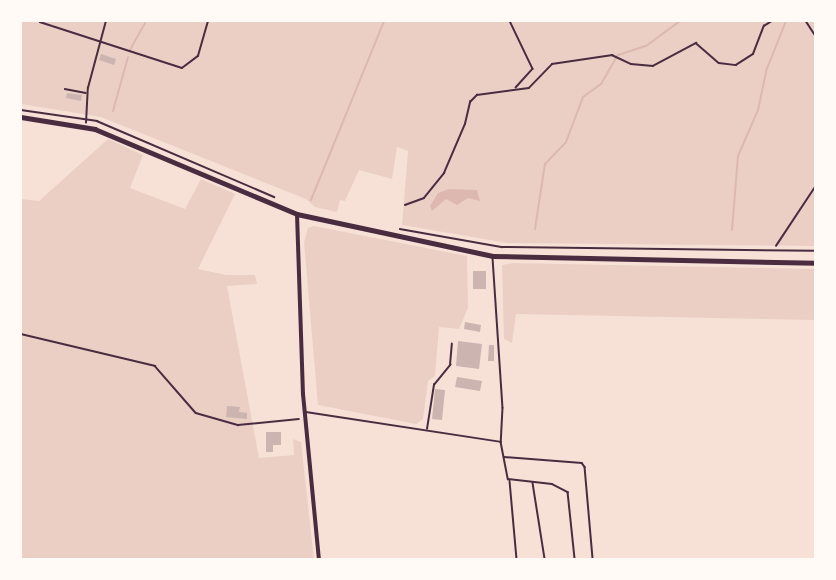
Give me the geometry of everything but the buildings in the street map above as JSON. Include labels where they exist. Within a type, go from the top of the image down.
[{"type":"street","points":[[21,117],[86,128],[297,214],[493,256],[815,263]]},
{"type":"street","points":[[297,214],[305,420],[319,559]]},
{"type":"lane","points":[[493,256],[503,397],[501,442],[510,480],[517,559]]},
{"type":"lane","points":[[426,430],[434,386],[450,365],[452,345]]},
{"type":"lane","points":[[305,412],[501,442]]},
{"type":"lane","points":[[503,457],[582,463],[593,559]]},
{"type":"lane","points":[[510,480],[552,484],[568,492],[575,559]]},
{"type":"lane","points":[[533,482],[545,559]]},
{"type":"path","points":[[86,128],[87,93],[106,21]]},
{"type":"path","points":[[40,22],[182,68],[198,56],[208,21]]},
{"type":"path","points":[[510,21],[532,69],[515,89]]},
{"type":"path","points":[[405,205],[424,198],[448,168],[470,102],[489,91],[529,88],[552,64],[612,55],[631,64],[653,66],[696,43],[719,63],[736,65],[753,54],[764,27],[772,21]]},
{"type":"path","points":[[806,21],[815,35]]},
{"type":"path","points":[[65,89],[87,93]]},
{"type":"path","points":[[776,246],[815,187]]},
{"type":"path","points":[[391,227],[502,247],[815,251]]},
{"type":"path","points":[[21,334],[155,366],[196,412],[206,416],[238,425],[305,420]]},
{"type":"shaded area","points":[[21,21],[815,21],[815,246],[507,243],[402,225],[408,151],[397,147],[392,179],[359,170],[345,201],[340,200],[337,212],[315,207],[306,199],[101,117],[21,104]]},
{"type":"shaded area","points":[[108,139],[143,155],[130,188],[185,209],[201,179],[235,194],[198,269],[226,275],[255,275],[257,284],[227,286],[259,458],[294,455],[293,439],[301,442],[314,559],[21,559],[21,199],[39,201]]},
{"type":"shaded area","points":[[449,189],[477,190],[480,201],[468,198],[457,205],[446,199],[432,211],[430,206],[438,193]]},
{"type":"shaded area","points":[[314,226],[467,256],[468,308],[459,329],[439,327],[435,376],[428,381],[423,419],[416,424],[318,405],[304,242],[308,228]]},
{"type":"shaded area","points":[[513,263],[815,269],[815,320],[516,314],[512,343],[504,339],[502,265]]},
{"type":"waterway","points":[[130,50],[146,21]]},
{"type":"waterway","points":[[311,200],[384,21]]},
{"type":"waterway","points":[[535,229],[545,164],[566,142],[583,97],[601,84],[618,55],[646,46],[680,21]]},
{"type":"waterway","points":[[732,230],[738,156],[758,110],[766,71],[786,21]]},
{"type":"waterway","points":[[113,111],[128,57]]}]
